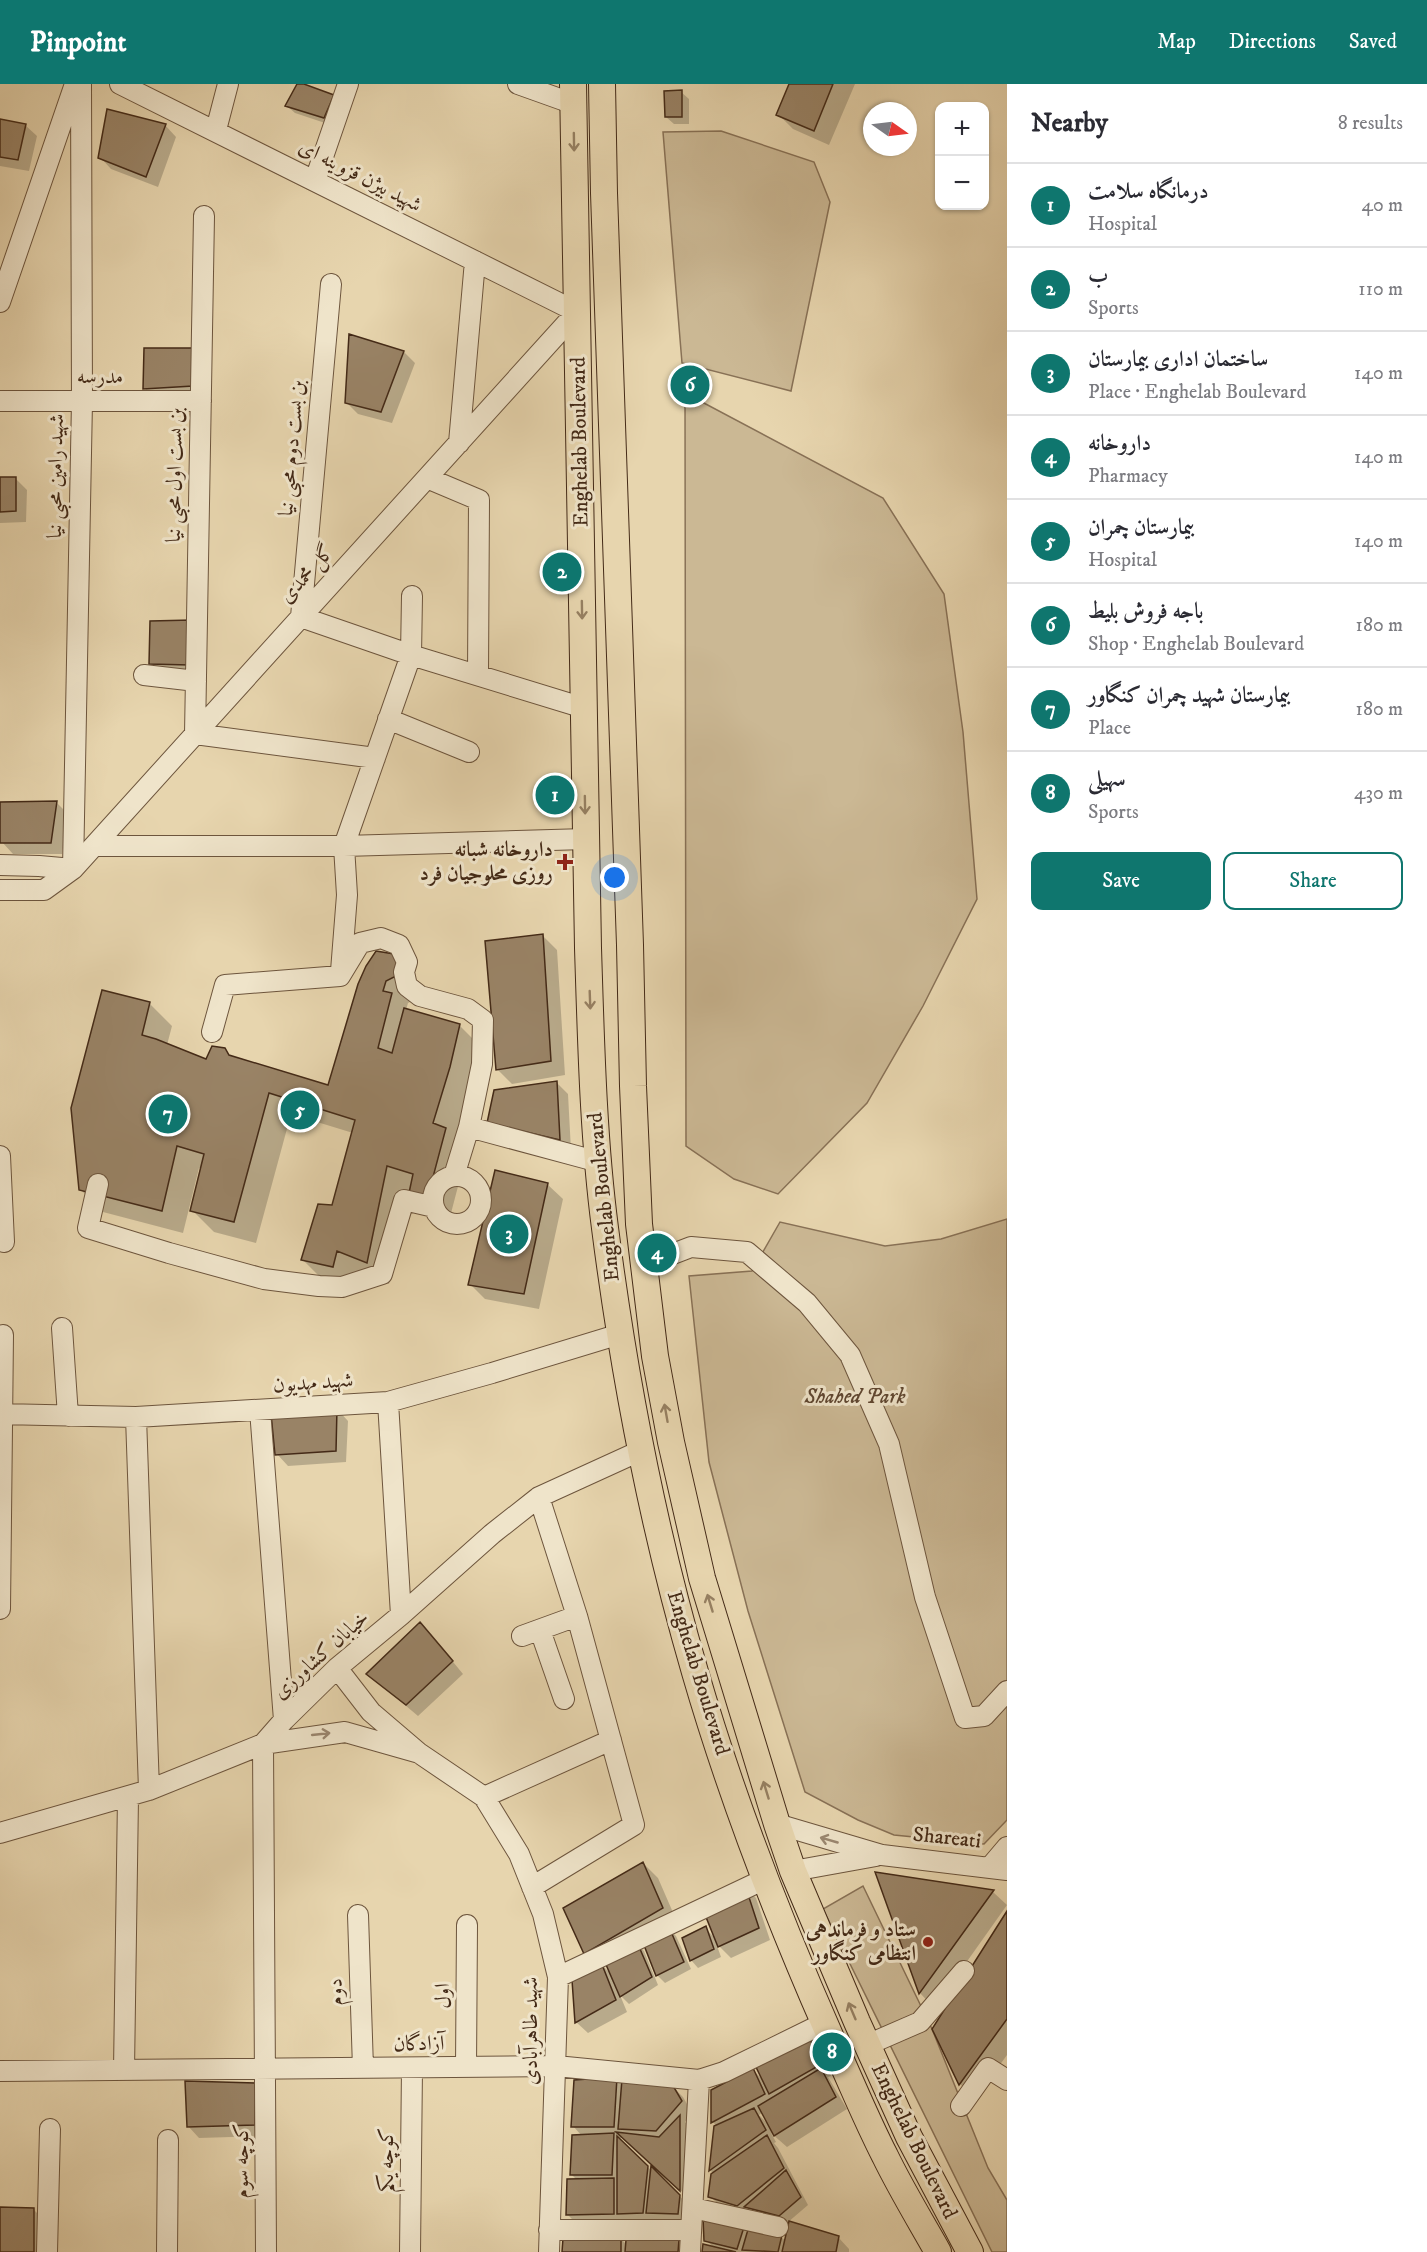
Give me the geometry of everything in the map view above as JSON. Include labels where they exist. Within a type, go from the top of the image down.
[{"type":"main road","name":"Enghelab Boulevard","points":[[602,84],[633,1086],[639,1224],[656,1356],[669,1431],[702,1578],[793,1871],[909,2137],[970,2252]]},
{"type":"main road","name":"Enghelab Boulevard","points":[[573,94],[586,839],[593,1087],[604,1225],[620,1334],[642,1450],[673,1589],[695,1673],[748,1832],[824,2023],[885,2157],[938,2252]]},
{"type":"main road","points":[[748,1832],[777,1824]]},
{"type":"main road","points":[[765,1879],[793,1871]]},
{"type":"street","points":[[0,302],[75,84]]},
{"type":"street","name":"شهید رامین محبی نیا","points":[[73,869],[82,401],[81,84]]},
{"type":"street","name":"شهید بیژن قزوینه ای","points":[[120,84],[577,312]]},
{"type":"street","points":[[216,130],[228,84]]},
{"type":"street","points":[[315,180],[348,84]]},
{"type":"street","points":[[518,84],[573,94]]},
{"type":"street","name":"بن بست اول محبی نیا","points":[[195,734],[204,216]]},
{"type":"street","points":[[459,443],[475,261]]},
{"type":"street","name":"بن بست دوم محبی نیا","points":[[301,617],[332,284]]},
{"type":"street","name":"گل محمدی","points":[[0,890],[44,890],[73,869],[577,312]]},
{"type":"street","name":"مدرسه","points":[[0,401],[201,401]]},
{"type":"street","points":[[427,478],[479,500],[478,675]]},
{"type":"street","points":[[340,976],[347,896],[344,846],[411,655],[412,596]]},
{"type":"street","points":[[301,617],[411,655],[584,708]]},
{"type":"street","points":[[144,675],[196,681]]},
{"type":"street","points":[[388,719],[469,752]]},
{"type":"street","points":[[195,734],[375,758]]},
{"type":"street","points":[[94,846],[344,846],[586,839]]},
{"type":"street","points":[[0,865],[73,869]]},
{"type":"street","points":[[340,976],[360,943],[381,938],[399,945],[407,962],[405,972],[407,986],[420,996],[468,1009],[483,1020],[482,1064],[469,1127],[454,1176]]},
{"type":"street","points":[[212,1032],[225,985],[340,976]]},
{"type":"street","points":[[469,1127],[599,1162]]},
{"type":"street","points":[[0,1156],[4,1242]]},
{"type":"street","points":[[99,1184],[88,1228],[264,1279],[319,1287],[342,1287],[382,1274],[404,1200],[434,1207],[444,1220],[452,1223],[468,1221],[479,1211],[481,1196],[475,1183],[461,1176],[454,1176],[446,1179],[435,1191],[434,1207]]},
{"type":"street","points":[[644,1265],[691,1247],[747,1251],[807,1303],[849,1355],[889,1444],[925,1598],[965,1718],[984,1716],[1007,1691]]},
{"type":"street","points":[[62,1328],[68,1416]]},
{"type":"street","name":"شهید مهدیون","points":[[1,1414],[136,1417],[388,1402],[620,1334]]},
{"type":"street","points":[[0,1609],[3,1335]]},
{"type":"street","points":[[388,1402],[401,1615]]},
{"type":"street","points":[[260,1410],[284,1720]]},
{"type":"street","points":[[136,1417],[149,1790]]},
{"type":"street","name":"خیابان کشاورزی","points":[[0,1833],[149,1790],[263,1744],[337,1668],[492,1534],[539,1497],[642,1450]]},
{"type":"street","points":[[532,1887],[634,1826],[577,1616],[539,1497]]},
{"type":"street","points":[[564,1699],[531,1633],[577,1616]]},
{"type":"street","points":[[337,1668],[371,1712],[419,1753]]},
{"type":"street","points":[[263,1744],[345,1732],[419,1753]]},
{"type":"street","points":[[484,1797],[611,1740]]},
{"type":"street","name":"کوچه سوم","points":[[263,1744],[266,2252]]},
{"type":"street","name":"شهید طاهرآبادی","points":[[419,1753],[484,1797],[519,1854],[543,1914],[558,1977],[549,2252]]},
{"type":"street","points":[[124,2070],[128,1797]]},
{"type":"street","points":[[777,1824],[882,1855]]},
{"type":"street","points":[[998,1869],[1007,1847]]},
{"type":"street","points":[[793,1871],[882,1855]]},
{"type":"street","name":"Shareati","points":[[882,1855],[998,1869]]},
{"type":"street","points":[[558,1977],[765,1879]]},
{"type":"street","name":"دوم","points":[[358,1915],[363,2068]]},
{"type":"street","name":"اول","points":[[466,2067],[467,1925]]},
{"type":"street","points":[[867,2045],[921,2022],[964,1971]]},
{"type":"street","name":"آزادگان","points":[[0,2071],[556,2066],[699,2080],[724,2072],[824,2023]]},
{"type":"street","name":"کوچه یکم","points":[[410,2252],[412,2068]]},
{"type":"street","points":[[961,2106],[988,2068],[1007,2080]]},
{"type":"street","points":[[690,2252],[699,2080]]},
{"type":"street","points":[[47,2252],[50,2129]]},
{"type":"street","points":[[167,2252],[168,2140]]},
{"type":"street","points":[[693,2208],[778,2227]]},
{"type":"street","points":[[549,2230],[690,2230]]},
{"type":"green space","points":[[721,131],[814,162],[830,202],[791,391],[682,363],[663,132]]},
{"type":"green space","points":[[685,393],[883,498],[944,594],[963,732],[977,899],[923,1006],[867,1103],[778,1194],[734,1179],[686,1146]]},
{"type":"green space","name":"Shahed Park","points":[[1007,1219],[1007,1820],[984,1844],[894,1835],[858,1820],[805,1792],[748,1611],[709,1462],[689,1276],[752,1271],[780,1222],[885,1246],[941,1239]]},
{"type":"green space","points":[[863,1886],[932,2029],[988,2168],[1007,2200],[1007,2252],[992,2252],[823,1909]]},
{"type":"building","points":[[297,84],[304,84],[334,95],[324,118],[285,106]]},
{"type":"building","points":[[789,84],[833,84],[814,131],[776,115]]},
{"type":"building","points":[[682,90],[682,117],[665,117],[664,91]]},
{"type":"building","points":[[107,109],[166,124],[146,177],[98,158]]},
{"type":"building","points":[[0,119],[26,124],[18,160],[0,157]]},
{"type":"building","points":[[349,334],[404,351],[381,412],[345,403]]},
{"type":"building","points":[[144,348],[195,348],[193,386],[143,389]]},
{"type":"building","points":[[683,378],[698,383],[694,394],[680,390]]},
{"type":"building","points":[[0,477],[16,477],[16,511],[0,512]]},
{"type":"building","points":[[192,620],[190,665],[149,664],[150,621]]},
{"type":"building","points":[[57,801],[51,843],[0,843],[0,802]]},
{"type":"building","points":[[543,934],[551,1061],[496,1070],[485,941]]},
{"type":"building","points":[[376,951],[394,954],[404,972],[386,981],[383,991],[392,993],[378,1048],[392,1053],[404,1008],[460,1024],[433,1123],[446,1128],[428,1196],[409,1193],[413,1174],[387,1166],[367,1263],[337,1251],[333,1267],[301,1260],[318,1204],[332,1205],[355,1120],[269,1093],[234,1222],[190,1211],[204,1154],[177,1146],[162,1211],[79,1190],[71,1108],[102,990],[150,1002],[142,1035],[206,1059],[212,1046],[225,1048],[229,1055],[328,1085],[358,984]]},
{"type":"building","points":[[557,1081],[560,1140],[487,1123],[494,1090]]},
{"type":"building","points":[[495,1170],[548,1183],[524,1294],[468,1285]]},
{"type":"building","points":[[337,1408],[336,1451],[275,1455],[271,1414]]},
{"type":"building","points":[[420,1622],[453,1661],[406,1705],[366,1674]]},
{"type":"building","points":[[643,1862],[663,1908],[584,1954],[563,1908]]},
{"type":"building","name":"ستاد و فرماندهی انتظامی کنگاور","points":[[875,1872],[994,1890],[919,1994]]},
{"type":"building","points":[[745,1885],[759,1928],[718,1947],[702,1907]]},
{"type":"building","points":[[1007,1911],[1007,2019],[959,2085],[932,2029]]},
{"type":"building","points":[[706,1926],[714,1949],[690,1961],[682,1938]]},
{"type":"building","points":[[669,1927],[684,1962],[656,1976],[642,1940]]},
{"type":"building","points":[[637,1942],[652,1977],[620,1997],[604,1960]]},
{"type":"building","points":[[601,1962],[616,2000],[575,2023],[572,1980]]},
{"type":"building","points":[[809,2036],[820,2065],[769,2094],[755,2065]]},
{"type":"building","points":[[753,2068],[765,2094],[711,2123],[711,2090]]},
{"type":"building","points":[[821,2068],[836,2097],[774,2136],[758,2106]]},
{"type":"building","points":[[617,2077],[614,2127],[571,2127],[574,2080]]},
{"type":"building","points":[[622,2079],[672,2084],[682,2101],[656,2131],[618,2129]]},
{"type":"building","points":[[185,2081],[256,2083],[255,2125],[187,2127]]},
{"type":"building","points":[[754,2108],[766,2130],[709,2171],[714,2126]]},
{"type":"building","points":[[680,2115],[680,2191],[616,2132],[659,2137]]},
{"type":"building","points":[[614,2133],[612,2175],[570,2175],[572,2135]]},
{"type":"building","points":[[767,2135],[784,2168],[737,2206],[708,2197],[711,2174]]},
{"type":"building","points":[[617,2136],[648,2166],[643,2213],[617,2214]]},
{"type":"building","points":[[651,2166],[680,2195],[678,2214],[646,2213]]},
{"type":"building","points":[[786,2170],[801,2197],[779,2216],[744,2207]]},
{"type":"building","points":[[614,2178],[614,2214],[566,2215],[567,2179]]},
{"type":"building","points":[[0,2207],[34,2208],[34,2252],[0,2252]]},
{"type":"building","points":[[703,2218],[744,2227],[737,2249],[704,2241]]},
{"type":"building","points":[[789,2221],[839,2236],[836,2252],[782,2252]]},
{"type":"building","points":[[749,2226],[782,2235],[778,2252],[742,2250]]},
{"type":"building","points":[[563,2238],[621,2238],[621,2252],[562,2252]]},
{"type":"building","points":[[626,2240],[679,2240],[678,2252],[625,2252]]},
{"type":"building","points":[[703,2244],[736,2252],[702,2252]]},
{"type":"place","name":"باجه فروش بلیط","points":[[690,385]]},
{"type":"place","name":"ب","points":[[562,572]]},
{"type":"place","name":"درمانگاه سلامت","points":[[555,795]]},
{"type":"place","name":"داروخانه شبانه روزی محلوجیان فرد","points":[[565,862]]},
{"type":"place","name":"بیمارستان چمران","points":[[300,1110]]},
{"type":"place","name":"بیمارستان شهید چمران کنگاور","points":[[168,1114]]},
{"type":"place","name":"ساختمان اداری بیمارستان","points":[[509,1234]]},
{"type":"place","name":"داروخانه","points":[[657,1253]]},
{"type":"place","name":"ستاد و فرماندهی انتظامی کنگاور","points":[[928,1942]]},
{"type":"place","name":"سهیلی","points":[[832,2052]]}]
